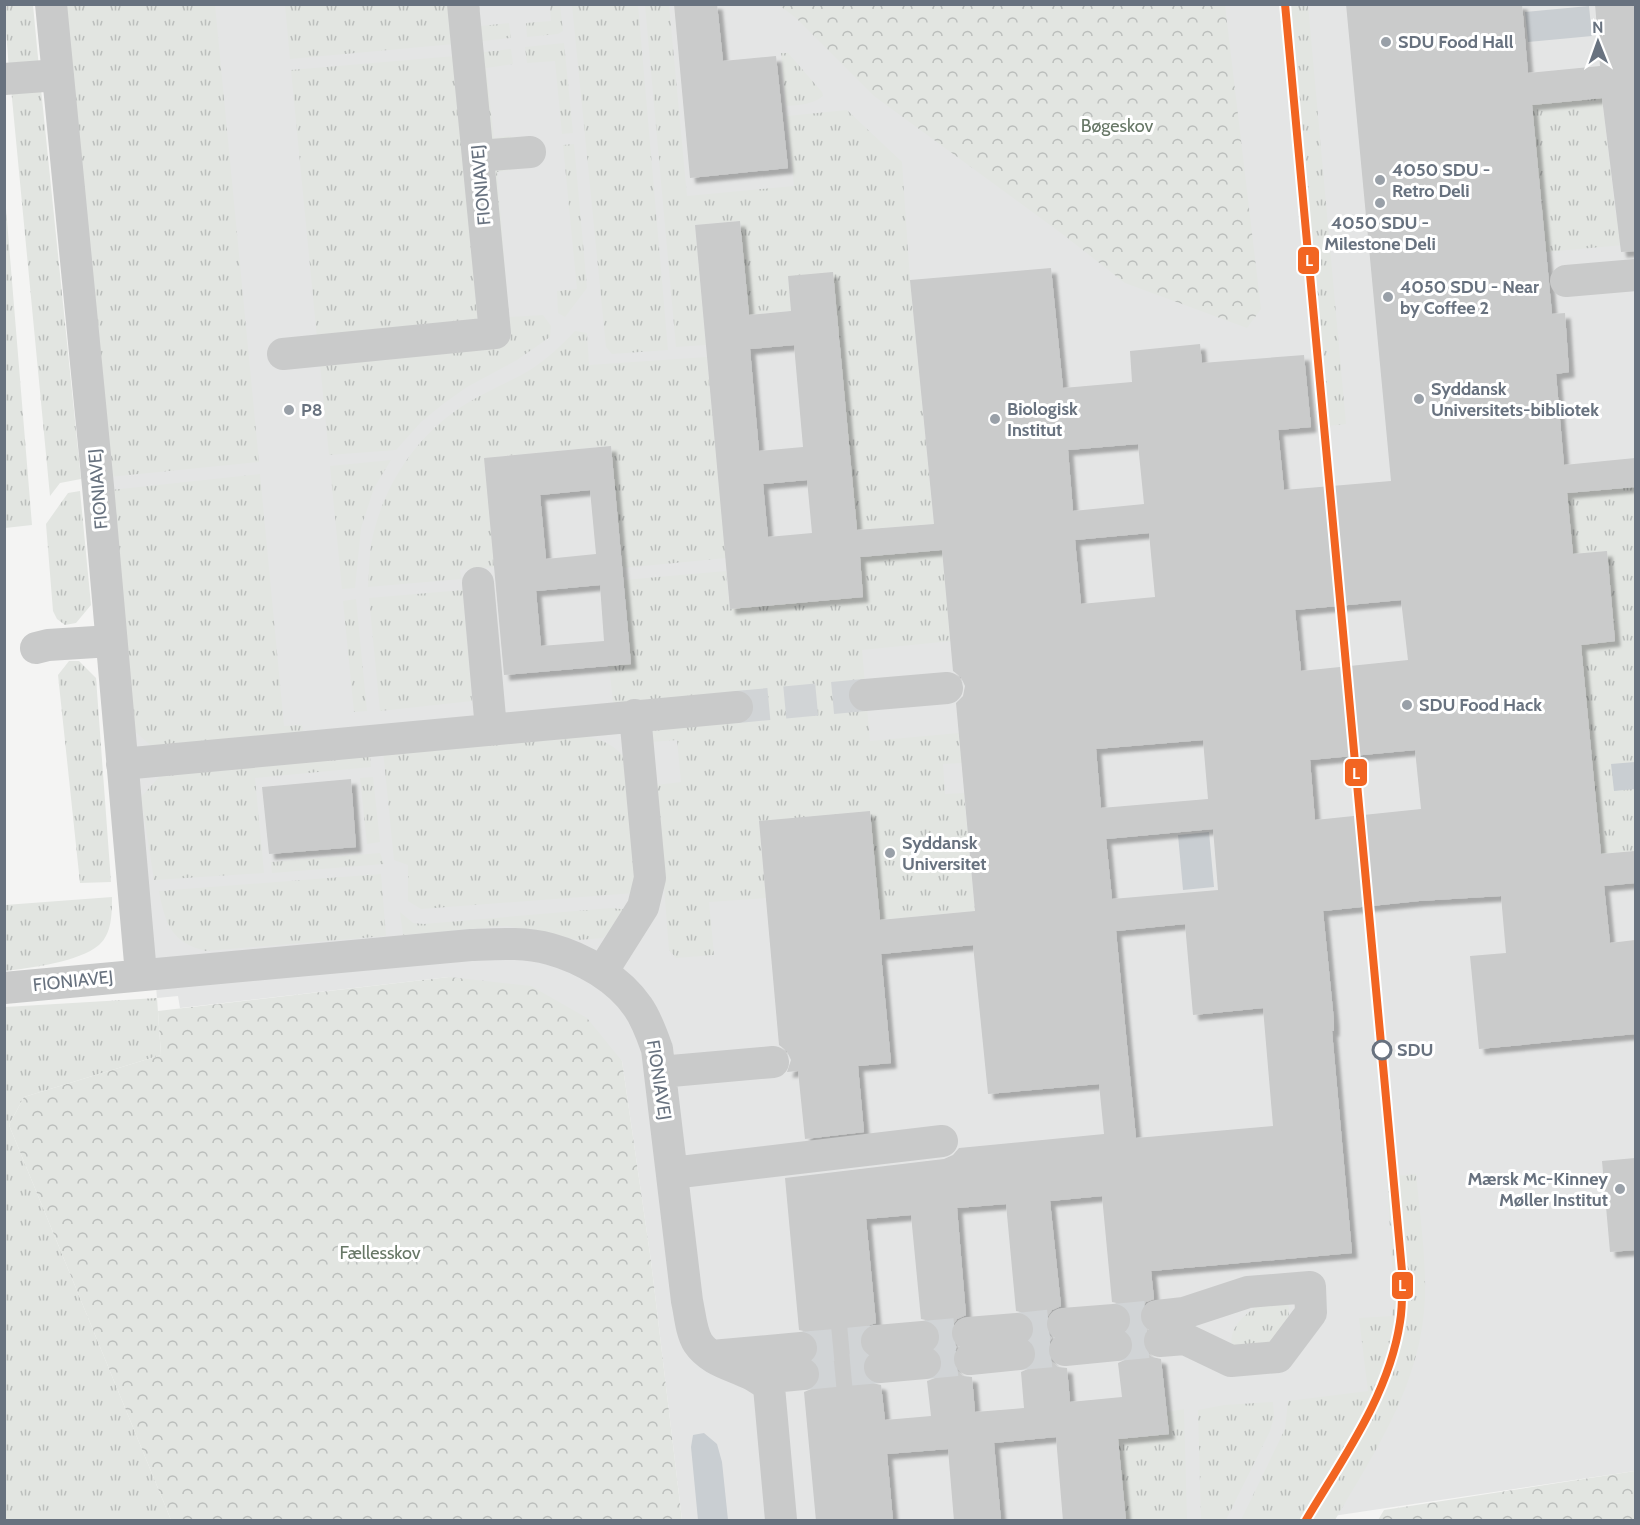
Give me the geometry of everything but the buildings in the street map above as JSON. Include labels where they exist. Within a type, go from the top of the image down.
[{"type":"street","name":"FIONIAVEJ","points":[[51,4],[98,486],[141,974]]},
{"type":"street","name":"FIONIAVEJ","points":[[283,354],[495,333],[463,4]]},
{"type":"street","points":[[4,79],[58,75]]},
{"type":"street","points":[[478,156],[530,152]]},
{"type":"street","points":[[1566,281],[1635,275]]},
{"type":"street","points":[[478,583],[491,729]]},
{"type":"street","points":[[36,648],[111,640]]},
{"type":"street","points":[[865,695],[947,688]]},
{"type":"street","points":[[122,764],[737,707]]},
{"type":"street","points":[[602,972],[643,907],[650,878],[635,716]]},
{"type":"street","name":"FIONIAVEJ","points":[[4,988],[471,945],[511,944],[549,948],[602,972],[621,987],[637,1006],[649,1026],[657,1049],[687,1301],[696,1341],[709,1356]]},
{"type":"street","points":[[660,1072],[773,1062]]},
{"type":"street","points":[[672,1173],[942,1141]]},
{"type":"street","points":[[1064,1337],[1115,1333]]},
{"type":"street","points":[[969,1346],[1018,1341]]},
{"type":"street","points":[[878,1354],[924,1350]]},
{"type":"street","points":[[709,1356],[802,1361],[761,1378]]},
{"type":"street","points":[[709,1356],[761,1378],[769,1387],[781,1521]]},
{"type":"shaded area","name":"Syddansk Universitet","points":[[66,5],[1635,5],[1635,1471],[1306,1520],[682,1520],[651,1261],[622,1061],[449,977],[180,1008],[178,996],[157,998]]},
{"type":"shaded area","points":[[1589,6],[1592,36],[1528,42],[1525,12]]},
{"type":"shaded area","points":[[1635,762],[1635,789],[1614,791],[1611,764]]},
{"type":"shaded area","points":[[1209,832],[1214,887],[1183,890],[1178,835]]},
{"type":"shaded area","points":[[704,1433],[717,1444],[722,1462],[728,1520],[698,1520],[691,1447],[693,1435]]},
{"type":"green space","points":[[4,5],[33,5],[39,68],[9,70]]},
{"type":"green space","points":[[66,5],[215,5],[259,462],[109,477]]},
{"type":"green space","points":[[285,5],[450,5],[454,44],[290,59]]},
{"type":"green space","points":[[472,5],[479,5],[481,26],[509,23],[511,38],[483,41],[475,35]]},
{"type":"green space","points":[[550,5],[560,5],[563,31],[558,34],[527,37],[526,23],[551,21]]},
{"type":"green space","points":[[572,5],[638,5],[668,350],[612,354],[606,347]]},
{"type":"green space","points":[[645,5],[669,5],[687,196],[794,186],[787,116],[847,110],[902,162],[910,280],[934,524],[857,530],[788,276],[791,311],[749,315],[740,221],[695,225],[706,345],[676,347]]},
{"type":"green space","name":"Bøgeskov","points":[[779,5],[1225,5],[1261,309],[1247,328],[1125,283],[1061,233],[874,96],[796,18]]},
{"type":"green space","points":[[1279,5],[1308,5],[1346,424],[1318,427]]},
{"type":"green space","points":[[564,43],[573,133],[562,134],[555,61],[527,63],[525,47]]},
{"type":"green space","points":[[511,49],[513,64],[486,68],[494,138],[511,136],[511,142],[489,142],[477,53]]},
{"type":"green space","points":[[781,53],[788,53],[823,96],[810,103],[786,106]]},
{"type":"green space","points":[[455,56],[481,322],[317,338],[291,70]]},
{"type":"green space","points":[[11,88],[41,89],[81,479],[60,483],[50,496]]},
{"type":"green space","points":[[1602,98],[1616,216],[1635,215],[1635,244],[1545,252],[1532,105]]},
{"type":"green space","points":[[574,144],[587,288],[565,317],[558,313],[557,291],[577,289],[563,145]]},
{"type":"green space","points":[[511,166],[516,169],[497,172],[509,317],[543,315],[551,326],[550,337],[517,360],[467,387],[443,404],[421,422],[396,450],[329,455],[320,364],[504,346],[488,176],[494,167]]},
{"type":"green space","points":[[5,196],[32,525],[4,528]]},
{"type":"green space","points":[[575,331],[587,333],[589,365],[707,357],[726,558],[623,568],[611,446],[485,458],[494,567],[460,570],[461,579],[368,587],[371,545],[376,523],[393,482],[418,445],[450,415],[469,402],[530,370],[554,352]]},
{"type":"green space","points":[[391,460],[374,488],[361,528],[355,588],[342,589],[330,466]]},
{"type":"green space","points":[[260,474],[284,726],[302,725],[303,731],[300,737],[155,749],[132,729],[111,490]]},
{"type":"green space","points":[[1635,487],[1635,851],[1601,854],[1581,645],[1615,641],[1607,552],[1573,554],[1567,493]]},
{"type":"green space","points":[[80,491],[91,605],[76,623],[65,625],[57,619],[53,611],[46,524],[68,493]]},
{"type":"green space","points":[[942,550],[951,641],[862,650],[870,741],[959,733],[962,763],[943,764],[945,794],[964,793],[975,911],[880,920],[759,821],[766,898],[709,902],[714,955],[676,958],[669,950],[656,785],[681,782],[677,740],[651,742],[613,702],[609,665],[631,663],[624,580],[726,571],[730,609],[863,597],[860,557]]},
{"type":"green space","points":[[463,590],[472,701],[380,711],[369,598]]},
{"type":"green space","points":[[356,599],[367,711],[354,712],[343,601]]},
{"type":"green space","points":[[69,661],[79,661],[96,678],[111,882],[80,883],[58,675]]},
{"type":"green space","points":[[585,736],[612,746],[622,754],[630,767],[635,893],[421,909],[408,901],[408,865],[394,860],[383,750]]},
{"type":"green space","points":[[370,756],[371,767],[255,778],[264,873],[154,880],[141,797],[161,775]]},
{"type":"green space","points":[[373,777],[380,842],[367,844],[360,778]]},
{"type":"green space","points":[[380,853],[384,864],[272,873],[271,862]]},
{"type":"green space","points":[[381,874],[386,936],[206,951],[185,943],[172,930],[164,913],[159,891]]},
{"type":"green space","points":[[112,897],[109,929],[99,945],[67,960],[5,971],[5,905]]},
{"type":"green space","points":[[611,908],[630,910],[603,938],[578,940],[507,926],[403,935],[400,912],[413,923],[424,924]]},
{"type":"green space","name":"Fællesskov","points":[[449,977],[531,986],[587,1018],[622,1061],[651,1261],[682,1520],[171,1520],[9,1125],[24,1097],[161,1055],[158,1011]]},
{"type":"green space","points":[[157,998],[161,1055],[24,1097],[9,1125],[171,1520],[5,1520],[5,1007]]},
{"type":"green space","points":[[1416,1174],[1425,1266],[1422,1328],[1406,1386],[1381,1441],[1335,1520],[1241,1520],[1285,1429],[1288,1401],[1368,1391],[1359,1318],[1392,1316],[1394,1300],[1387,1177]]},
{"type":"green space","points":[[1263,1302],[1287,1302],[1289,1316],[1278,1335],[1262,1351],[1232,1347],[1236,1326]]},
{"type":"green space","points":[[1273,1402],[1274,1417],[1270,1431],[1226,1520],[1201,1520],[1198,1410],[1224,1405]]},
{"type":"green space","points":[[1184,1409],[1187,1520],[1126,1520],[1118,1439],[1169,1434],[1167,1412]]},
{"type":"green space","points":[[1635,1471],[1635,1520],[1378,1520],[1384,1510]]},
{"type":"tunnel","points":[[737,707],[865,695]]},
{"type":"tunnel","points":[[1114,1320],[1157,1316]]},
{"type":"tunnel","points":[[1017,1329],[1063,1324]]},
{"type":"tunnel","points":[[923,1337],[968,1333]]},
{"type":"tunnel","points":[[801,1348],[877,1341]]},
{"type":"tunnel","points":[[1116,1345],[1160,1341]]},
{"type":"tunnel","points":[[1019,1354],[1065,1350]]},
{"type":"tunnel","points":[[925,1363],[970,1359]]},
{"type":"tunnel","points":[[803,1374],[880,1367]]},
{"type":"transit line","name":"L","points":[[1285,4],[1402,1271],[1400,1322],[1386,1375],[1363,1425],[1306,1520]]},
{"type":"place","name":"SDU Food Hall","points":[[1386,42]]},
{"type":"place","name":"4050 SDU - Retro Deli","points":[[1380,180]]},
{"type":"place","name":"4050 SDU - Milestone Deli","points":[[1380,203]]},
{"type":"place","name":"4050 SDU - Near by Coffee 2","points":[[1388,297]]},
{"type":"place","name":"Syddansk Universitets-bibliotek","points":[[1419,399]]},
{"type":"place","name":"P8","points":[[289,410]]},
{"type":"place","name":"Biologisk Institut","points":[[995,419]]},
{"type":"place","name":"SDU Food Hack","points":[[1407,705]]},
{"type":"place","name":"Syddansk Universitet","points":[[890,853]]},
{"type":"place","name":"SDU","points":[[1382,1050]]},
{"type":"place","name":"Mærsk Mc-Kinney Møller Institut","points":[[1620,1189]]}]
